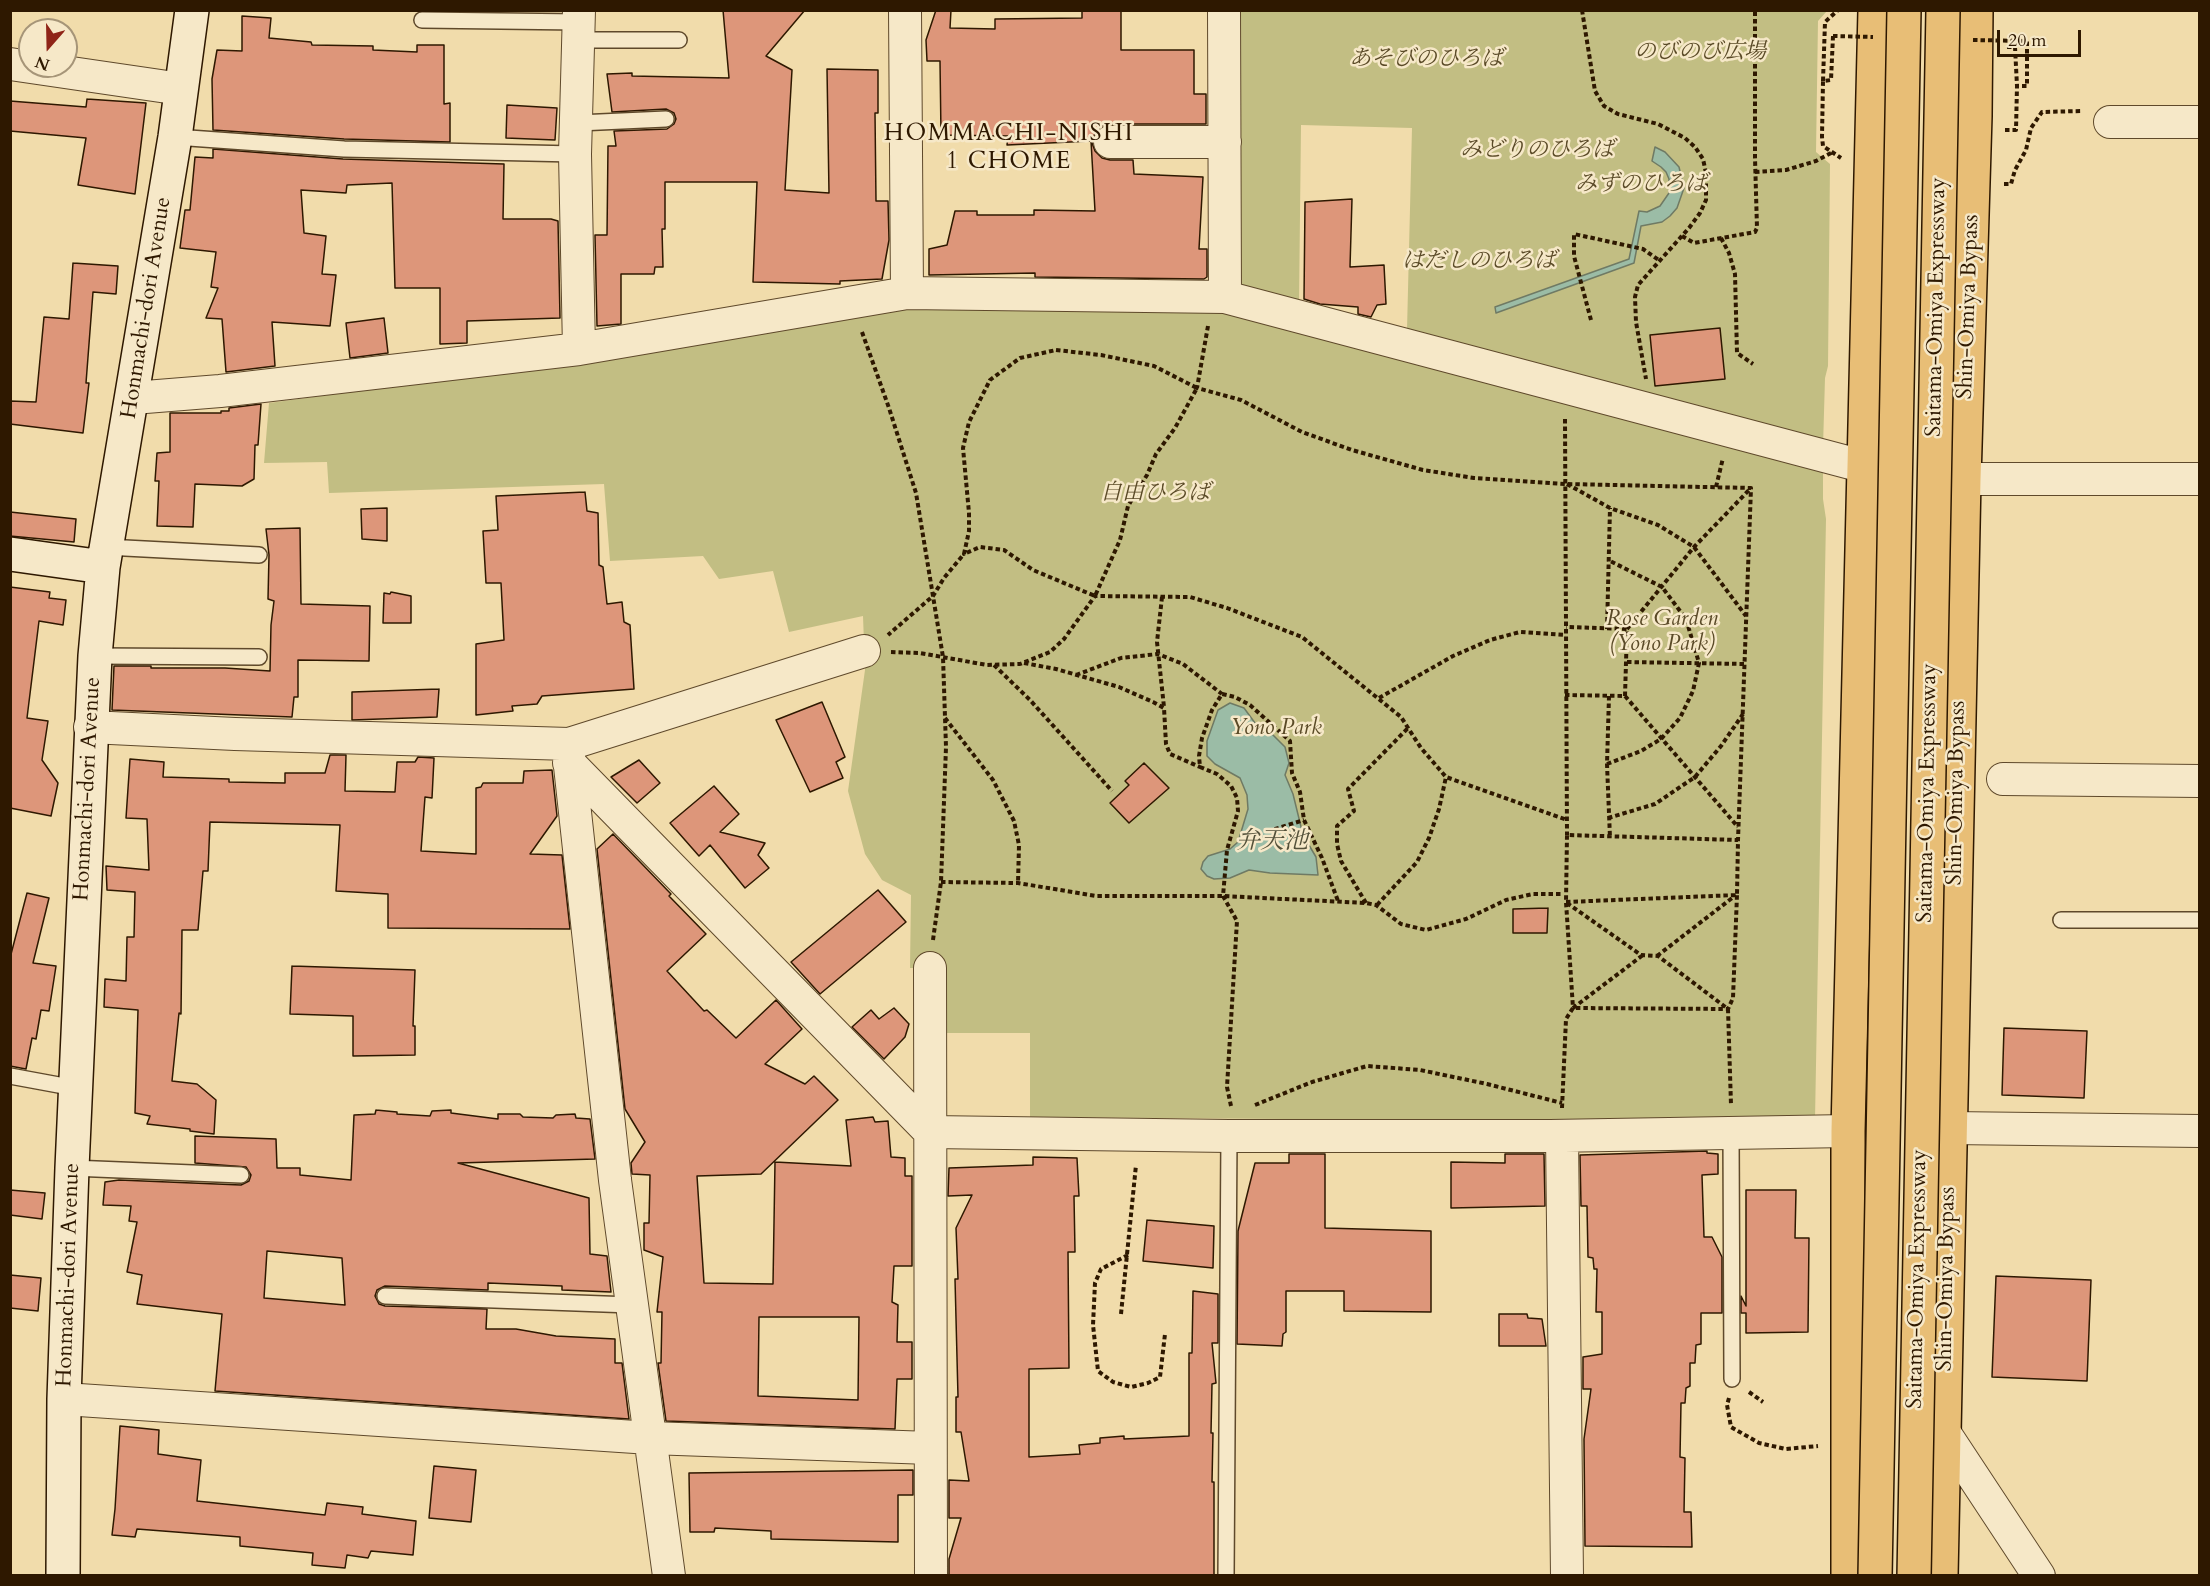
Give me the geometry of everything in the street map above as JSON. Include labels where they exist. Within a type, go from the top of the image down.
[{"type":"highway","points":[[1848,1575],[1848,1131],[1862,466],[1875,10]]},
{"type":"highway","name":"Saitama-Omiya Expressway","points":[[1875,1575],[1904,10]]},
{"type":"highway","name":"Saitama-Omiya Expressway","points":[[1914,1575],[1943,10]]},
{"type":"highway","name":"Shin-Omiya Bypass","points":[[1941,1575],[1976,10]]},
{"type":"main road","name":"Honmachi-dori Avenue","points":[[63,1575],[64,1399],[72,1168],[90,727],[95,656],[104,557],[176,137],[192,10]]},
{"type":"main road","points":[[10,555],[104,557]]},
{"type":"street","points":[[905,10],[907,293]]},
{"type":"street","points":[[1224,10],[1225,297]]},
{"type":"street","points":[[579,24],[578,123],[575,154],[579,350]]},
{"type":"street","points":[[10,64],[181,89]]},
{"type":"street","points":[[2098,117],[2199,122]]},
{"type":"street","points":[[1110,142],[1225,142]]},
{"type":"street","points":[[133,398],[220,391],[579,350],[907,293],[1225,297],[1862,466]]},
{"type":"street","points":[[1964,479],[2199,479]]},
{"type":"street","points":[[90,727],[569,753],[868,651]]},
{"type":"street","points":[[569,753],[930,1132],[1140,1135],[1230,1121],[1562,1136],[1848,1131]]},
{"type":"street","points":[[569,753],[614,1169],[669,1575]]},
{"type":"street","points":[[2003,779],[2199,781]]},
{"type":"street","points":[[930,968],[931,1575]]},
{"type":"street","points":[[1950,1128],[2199,1131]]},
{"type":"street","points":[[1562,1136],[1567,1575]]},
{"type":"street","points":[[64,1399],[650,1438],[930,1448]]},
{"type":"street","points":[[1944,1432],[2039,1575]]},
{"type":"lane","points":[[422,20],[579,24],[679,40]]},
{"type":"lane","points":[[578,123],[666,119]]},
{"type":"lane","points":[[176,137],[344,149],[575,154]]},
{"type":"lane","points":[[104,557],[259,555]]},
{"type":"lane","points":[[95,656],[259,657]]},
{"type":"lane","points":[[2061,920],[2199,920]]},
{"type":"lane","points":[[10,1076],[75,1088]]},
{"type":"lane","points":[[1226,1575],[1230,1121]]},
{"type":"lane","points":[[1731,1133],[1732,1379]]},
{"type":"lane","points":[[72,1168],[241,1175]]},
{"type":"lane","points":[[385,1296],[631,1305]]},
{"type":"path","points":[[1582,10],[1595,91],[1604,106],[1618,114],[1644,119],[1672,130],[1695,147],[1703,159],[1707,188],[1706,200],[1700,213],[1638,285],[1635,297],[1636,322],[1651,409]]},
{"type":"path","points":[[1682,236],[1694,243],[1755,232],[1757,228],[1755,10]]},
{"type":"path","points":[[1838,10],[1825,22],[1822,137],[1823,146],[1843,160]]},
{"type":"path","points":[[1823,81],[1832,80],[1833,36]]},
{"type":"path","points":[[2017,86],[2027,86],[2026,41]]},
{"type":"path","points":[[2015,47],[2016,130]]},
{"type":"path","points":[[2011,184],[2015,170],[2026,150],[2031,128],[2042,112],[2098,117]]},
{"type":"path","points":[[1755,172],[1786,170],[1816,161],[1833,152]]},
{"type":"path","points":[[1591,320],[1574,256],[1574,234],[1647,251],[1660,261]]},
{"type":"path","points":[[1721,238],[1736,274],[1737,353],[1753,364]]},
{"type":"path","points":[[856,301],[862,336],[889,408],[916,493],[943,657],[946,747],[941,882],[930,968]]},
{"type":"path","points":[[1023,663],[1050,652],[1064,639],[1095,596],[1120,540],[1128,506],[1147,475],[1156,454],[1175,428],[1197,388],[1206,340]]},
{"type":"path","points":[[964,554],[969,531],[969,513],[963,448],[969,422],[990,380],[1020,358],[1056,350],[1101,355],[1155,366],[1197,388],[1241,400],[1302,432],[1352,450],[1423,470],[1474,478],[1566,484],[1750,488]]},
{"type":"path","points":[[1565,423],[1566,902],[1573,1008]]},
{"type":"path","points":[[1566,484],[1610,508],[1658,525],[1695,547],[1746,616]]},
{"type":"path","points":[[1738,827],[1625,696],[1627,630],[1695,547],[1750,488]]},
{"type":"path","points":[[1731,1133],[1728,1009],[1733,998],[1750,488]]},
{"type":"path","points":[[1607,629],[1610,508]]},
{"type":"path","points":[[868,651],[933,596],[944,578],[964,554],[980,547],[1004,550],[1033,570],[1095,596],[1190,597],[1227,608],[1302,638],[1401,717],[1421,748],[1446,777],[1567,820]]},
{"type":"path","points":[[1607,764],[1641,751],[1661,739],[1680,718],[1693,691],[1699,663],[1686,620],[1662,587],[1608,560]]},
{"type":"path","points":[[1162,597],[1157,642],[1166,744],[1170,754],[1216,774],[1232,786],[1237,798],[1238,811],[1227,850],[1223,896],[1237,921],[1227,1087],[1230,1121]]},
{"type":"path","points":[[1566,627],[1627,630]]},
{"type":"path","points":[[1379,698],[1453,656],[1490,640],[1520,632],[1566,635]]},
{"type":"path","points":[[868,651],[920,653],[994,665],[1023,663],[1119,687],[1164,708]]},
{"type":"path","points":[[1075,675],[1122,658],[1158,654],[1183,664],[1222,694],[1235,697],[1250,705],[1290,741],[1292,773],[1299,792],[1302,821],[1322,858],[1338,901]]},
{"type":"path","points":[[1627,662],[1744,664]]},
{"type":"path","points":[[994,665],[1030,700],[1112,791]]},
{"type":"path","points":[[1200,767],[1202,738],[1212,710],[1222,694]]},
{"type":"path","points":[[1565,695],[1625,696]]},
{"type":"path","points":[[1609,696],[1607,764],[1610,838]]},
{"type":"path","points":[[1608,818],[1655,804],[1695,777],[1721,746],[1743,714]]},
{"type":"path","points":[[945,718],[993,780],[1014,821],[1019,844],[1018,883]]},
{"type":"path","points":[[1366,903],[1341,861],[1337,844],[1337,826],[1354,811],[1348,789],[1408,728]]},
{"type":"path","points":[[1376,905],[1417,862],[1430,838],[1446,777]]},
{"type":"path","points":[[1271,840],[1269,831],[1302,821]]},
{"type":"path","points":[[1567,835],[1738,840]]},
{"type":"path","points":[[941,882],[1018,883],[1096,896],[1223,896],[1366,903],[1376,905],[1401,924],[1426,930],[1467,919],[1506,900],[1533,894],[1563,894]]},
{"type":"path","points":[[1566,902],[1737,895]]},
{"type":"path","points":[[1658,956],[1737,895]]},
{"type":"path","points":[[1566,902],[1641,955],[1658,956],[1728,1009]]},
{"type":"path","points":[[1562,1136],[1566,1019],[1573,1008],[1641,955]]},
{"type":"path","points":[[1573,1008],[1728,1009]]},
{"type":"path","points":[[1250,1107],[1312,1082],[1367,1066],[1420,1070],[1562,1103]]},
{"type":"path","points":[[1230,1121],[1240,1106]]},
{"type":"path","points":[[1121,1314],[1140,1135]]},
{"type":"path","points":[[1128,1255],[1101,1269],[1095,1283],[1094,1325],[1098,1371],[1113,1382],[1131,1387],[1160,1377],[1165,1334]]},
{"type":"path","points":[[1732,1379],[1727,1405],[1731,1427],[1759,1443],[1786,1449],[1821,1445]]},
{"type":"path","points":[[1749,1392],[1763,1402]]},
{"type":"green space","name":"Yono Park","points":[[1236,11],[1827,11],[1818,21],[1816,152],[1830,164],[1828,366],[1825,378],[1823,447],[1823,499],[1826,519],[1815,1119],[1539,1121],[1030,1117],[1030,1033],[946,1033],[945,968],[910,968],[911,895],[882,880],[865,854],[848,791],[865,670],[863,616],[789,632],[773,571],[719,579],[703,556],[610,561],[604,484],[329,493],[327,462],[264,463],[269,403],[705,344],[897,309],[1227,313],[1407,330],[1412,128],[1301,125],[1299,305],[1244,289],[1237,279]]},
{"type":"water","points":[[1655,147],[1665,152],[1679,167],[1684,188],[1677,208],[1670,216],[1662,222],[1641,226],[1634,263],[1496,313],[1495,307],[1629,259],[1639,211],[1647,212],[1660,206],[1669,193],[1669,179],[1666,172],[1652,161]]},
{"type":"water","name":"弁天池","points":[[1230,703],[1244,708],[1255,723],[1273,735],[1285,747],[1289,763],[1285,775],[1293,794],[1303,835],[1316,857],[1318,875],[1249,870],[1230,878],[1214,879],[1207,876],[1201,869],[1208,856],[1230,849],[1238,842],[1248,809],[1247,795],[1240,778],[1215,764],[1207,756],[1207,741],[1218,710]]},
{"type":"building","points":[[723,10],[805,10],[766,56],[792,70],[785,190],[829,193],[827,69],[878,70],[878,113],[875,113],[876,201],[888,201],[889,240],[882,279],[840,281],[840,284],[753,282],[757,182],[665,182],[665,229],[662,229],[663,267],[655,267],[654,274],[621,274],[621,324],[597,326],[595,235],[607,235],[608,146],[616,146],[614,131],[667,129],[674,124],[676,119],[674,113],[666,109],[612,112],[607,74],[632,73],[632,76],[729,78]]},
{"type":"building","points":[[936,10],[951,10],[950,28],[995,29],[995,19],[1082,18],[1082,10],[1121,10],[1121,50],[1194,50],[1194,94],[1206,94],[1206,124],[1109,124],[1102,126],[1095,133],[1092,143],[1095,151],[1102,158],[1133,160],[1134,174],[1203,177],[1199,249],[1207,249],[1207,277],[1204,279],[1035,277],[1035,273],[929,275],[929,249],[947,245],[955,211],[977,211],[977,215],[1034,215],[1034,210],[1095,211],[1091,141],[1007,145],[1008,136],[941,135],[940,61],[927,61],[926,40]]},
{"type":"building","points":[[242,16],[271,18],[269,38],[311,42],[312,45],[373,46],[373,50],[417,52],[417,45],[444,45],[444,104],[450,103],[450,142],[344,139],[213,130],[212,79],[217,50],[242,51]]},
{"type":"building","points":[[87,99],[146,103],[135,194],[78,185],[86,138],[10,131],[10,101],[86,107]]},
{"type":"building","points":[[507,105],[557,108],[555,140],[506,138]]},
{"type":"building","points":[[213,149],[343,159],[504,164],[503,219],[558,221],[560,318],[467,321],[467,343],[440,344],[440,288],[395,288],[392,183],[347,185],[346,193],[301,190],[304,233],[326,236],[322,274],[336,275],[330,326],[272,322],[275,366],[226,372],[222,319],[206,318],[218,288],[211,287],[216,252],[180,248],[185,210],[190,210],[195,157],[213,158]]},
{"type":"building","points":[[1352,199],[1350,267],[1384,265],[1386,304],[1377,305],[1371,317],[1358,314],[1358,307],[1320,304],[1304,299],[1305,202]]},
{"type":"building","points":[[73,263],[118,266],[116,294],[93,292],[86,383],[89,383],[83,433],[10,424],[10,401],[36,402],[44,317],[69,319]]},
{"type":"building","points":[[384,318],[388,353],[350,358],[346,323]]},
{"type":"building","points":[[1720,328],[1725,379],[1655,386],[1650,335]]},
{"type":"building","points":[[261,404],[258,445],[255,445],[254,479],[242,486],[195,484],[193,527],[157,526],[159,481],[155,481],[157,453],[170,452],[170,413],[221,413],[221,411],[229,411],[229,408]]},
{"type":"building","points":[[585,492],[587,511],[598,513],[599,565],[603,567],[607,604],[622,602],[624,622],[630,625],[634,689],[542,696],[537,704],[512,706],[513,711],[476,715],[476,644],[504,640],[501,583],[486,583],[483,531],[498,530],[496,496]]},
{"type":"building","points":[[387,508],[387,541],[362,539],[361,509]]},
{"type":"building","points":[[10,512],[76,519],[74,542],[10,536]]},
{"type":"building","points":[[300,528],[301,604],[370,606],[369,661],[298,660],[298,697],[294,697],[292,717],[112,710],[114,666],[270,671],[274,601],[268,599],[269,555],[266,529]]},
{"type":"building","points":[[10,587],[50,592],[49,598],[66,600],[63,625],[39,621],[27,718],[48,721],[42,760],[58,783],[51,816],[10,808]]},
{"type":"building","points":[[391,592],[411,596],[411,623],[383,623],[384,593],[390,594]]},
{"type":"building","points":[[439,689],[437,717],[352,720],[352,692]]},
{"type":"building","points":[[822,702],[845,757],[836,762],[843,778],[810,792],[776,720]]},
{"type":"building","points":[[330,755],[346,755],[345,791],[395,792],[397,762],[415,762],[418,757],[434,758],[432,798],[425,797],[421,851],[476,854],[476,788],[481,787],[483,783],[523,783],[524,771],[552,770],[557,816],[530,854],[562,855],[570,929],[388,928],[388,894],[336,891],[340,825],[210,822],[208,871],[203,871],[198,930],[182,930],[181,1014],[179,1013],[172,1081],[197,1084],[216,1100],[214,1134],[147,1124],[150,1116],[135,1113],[138,1010],[104,1007],[105,979],[126,981],[127,937],[134,937],[135,892],[107,890],[106,866],[149,870],[147,819],[126,818],[130,759],[164,762],[163,777],[285,783],[285,773],[325,773]]},
{"type":"building","points":[[639,760],[660,783],[637,803],[611,777]]},
{"type":"building","points":[[1144,763],[1169,788],[1129,823],[1110,803],[1129,785],[1125,781]]},
{"type":"building","points":[[714,786],[739,814],[720,832],[765,843],[758,855],[769,868],[745,888],[710,845],[699,856],[670,823]]},
{"type":"building","points":[[613,834],[706,934],[667,971],[704,1011],[707,1010],[736,1038],[776,1000],[802,1029],[765,1064],[805,1084],[814,1076],[838,1100],[761,1174],[697,1176],[704,1283],[773,1284],[775,1162],[851,1166],[846,1120],[873,1117],[875,1122],[888,1121],[891,1157],[905,1158],[905,1176],[912,1176],[912,1266],[894,1266],[892,1302],[898,1305],[897,1342],[912,1342],[912,1379],[897,1379],[895,1429],[666,1421],[658,1363],[661,1363],[662,1312],[657,1312],[663,1257],[644,1250],[644,1223],[649,1223],[650,1175],[632,1174],[631,1163],[645,1142],[625,1109],[597,849]],"holes":[[[759,1317],[859,1317],[858,1400],[758,1396]]]},
{"type":"building","points":[[878,890],[906,922],[820,994],[791,962]]},
{"type":"building","points":[[27,893],[49,898],[33,963],[56,966],[49,1011],[41,1010],[36,1039],[32,1038],[26,1069],[10,1066],[10,958]]},
{"type":"building","points":[[1548,908],[1547,933],[1513,933],[1513,909]]},
{"type":"building","points":[[292,966],[415,970],[413,1026],[415,1026],[415,1055],[353,1056],[353,1016],[290,1014]]},
{"type":"building","points":[[894,1008],[909,1024],[905,1037],[884,1059],[852,1027],[871,1010],[879,1019]]},
{"type":"building","points":[[2004,1028],[2087,1031],[2084,1098],[2002,1095]]},
{"type":"building","points":[[376,1110],[430,1116],[432,1111],[451,1110],[451,1113],[498,1119],[498,1114],[553,1118],[556,1115],[575,1114],[576,1118],[590,1119],[595,1159],[458,1163],[589,1198],[590,1254],[607,1256],[611,1292],[562,1290],[562,1286],[488,1283],[488,1290],[385,1286],[377,1290],[375,1296],[379,1304],[385,1306],[487,1309],[486,1329],[516,1329],[556,1336],[615,1339],[615,1363],[622,1363],[629,1419],[215,1391],[222,1314],[137,1304],[142,1275],[127,1272],[137,1222],[129,1221],[131,1206],[103,1205],[105,1182],[119,1180],[241,1185],[249,1181],[251,1175],[246,1167],[195,1163],[195,1136],[276,1139],[277,1168],[300,1168],[300,1175],[351,1180],[354,1115],[375,1114]],"holes":[[[267,1251],[342,1258],[345,1305],[264,1298]]]},
{"type":"building","points":[[1707,1151],[1707,1153],[1718,1154],[1718,1174],[1702,1175],[1704,1237],[1712,1237],[1722,1257],[1722,1313],[1701,1313],[1701,1344],[1696,1345],[1695,1363],[1690,1363],[1690,1386],[1686,1388],[1685,1403],[1681,1403],[1680,1457],[1685,1458],[1684,1512],[1691,1512],[1692,1547],[1585,1546],[1584,1439],[1591,1389],[1583,1389],[1583,1357],[1602,1354],[1602,1312],[1596,1312],[1597,1269],[1594,1269],[1593,1258],[1588,1257],[1587,1206],[1581,1206],[1580,1155]]},
{"type":"building","points":[[1289,1154],[1325,1154],[1325,1228],[1431,1231],[1431,1312],[1344,1311],[1344,1291],[1286,1291],[1286,1332],[1283,1334],[1282,1346],[1237,1344],[1238,1231],[1255,1163],[1289,1163]]},
{"type":"building","points":[[1505,1154],[1544,1154],[1545,1206],[1451,1208],[1451,1162],[1505,1163]]},
{"type":"building","points":[[1033,1157],[1077,1158],[1079,1196],[1074,1196],[1075,1252],[1068,1252],[1069,1368],[1029,1369],[1029,1457],[1080,1454],[1079,1445],[1100,1443],[1100,1438],[1189,1436],[1189,1353],[1192,1353],[1193,1291],[1218,1294],[1218,1343],[1212,1343],[1216,1383],[1212,1384],[1211,1433],[1213,1433],[1214,1575],[949,1575],[949,1559],[961,1518],[949,1518],[949,1480],[969,1481],[961,1432],[956,1432],[956,1397],[958,1397],[955,1279],[958,1279],[956,1228],[972,1195],[948,1196],[949,1168],[1033,1165]]},
{"type":"building","points":[[10,1190],[45,1193],[42,1219],[10,1215]]},
{"type":"building","points":[[1746,1190],[1796,1190],[1795,1238],[1809,1238],[1808,1332],[1746,1333],[1746,1313],[1741,1313],[1741,1296],[1746,1306]]},
{"type":"building","points":[[1147,1220],[1214,1226],[1213,1268],[1143,1261]]},
{"type":"building","points":[[10,1275],[41,1278],[38,1311],[10,1308]]},
{"type":"building","points":[[1996,1276],[2091,1280],[2087,1381],[1992,1377]]},
{"type":"building","points":[[1499,1314],[1527,1314],[1528,1318],[1542,1319],[1546,1346],[1499,1346]]},
{"type":"building","points":[[120,1426],[159,1430],[158,1454],[201,1460],[197,1501],[325,1515],[327,1503],[363,1507],[362,1514],[416,1521],[413,1555],[371,1551],[368,1558],[347,1555],[345,1568],[312,1565],[313,1553],[240,1546],[240,1537],[137,1529],[135,1537],[112,1535]]},
{"type":"building","points":[[434,1466],[476,1470],[471,1522],[429,1518]]},
{"type":"building","points":[[913,1470],[913,1495],[898,1495],[898,1542],[771,1539],[771,1531],[715,1528],[714,1532],[690,1532],[689,1473]]},
{"type":"district","name":"HOMMACHI-NISHI 1 CHOME","points":[[1009,148]]},
{"type":"park label","name":"のびのび広場","points":[[1700,53]]},
{"type":"park label","name":"あそびのひろば","points":[[1426,60]]},
{"type":"park label","name":"みどりのひろば","points":[[1537,151]]},
{"type":"park label","name":"みずのひろば","points":[[1641,185]]},
{"type":"park label","name":"はだしのひろば","points":[[1479,262]]},
{"type":"park label","name":"自由ひろば","points":[[1155,494]]},
{"type":"park label","name":"Rose Garden (Yono Park)","points":[[1662,632]]}]
